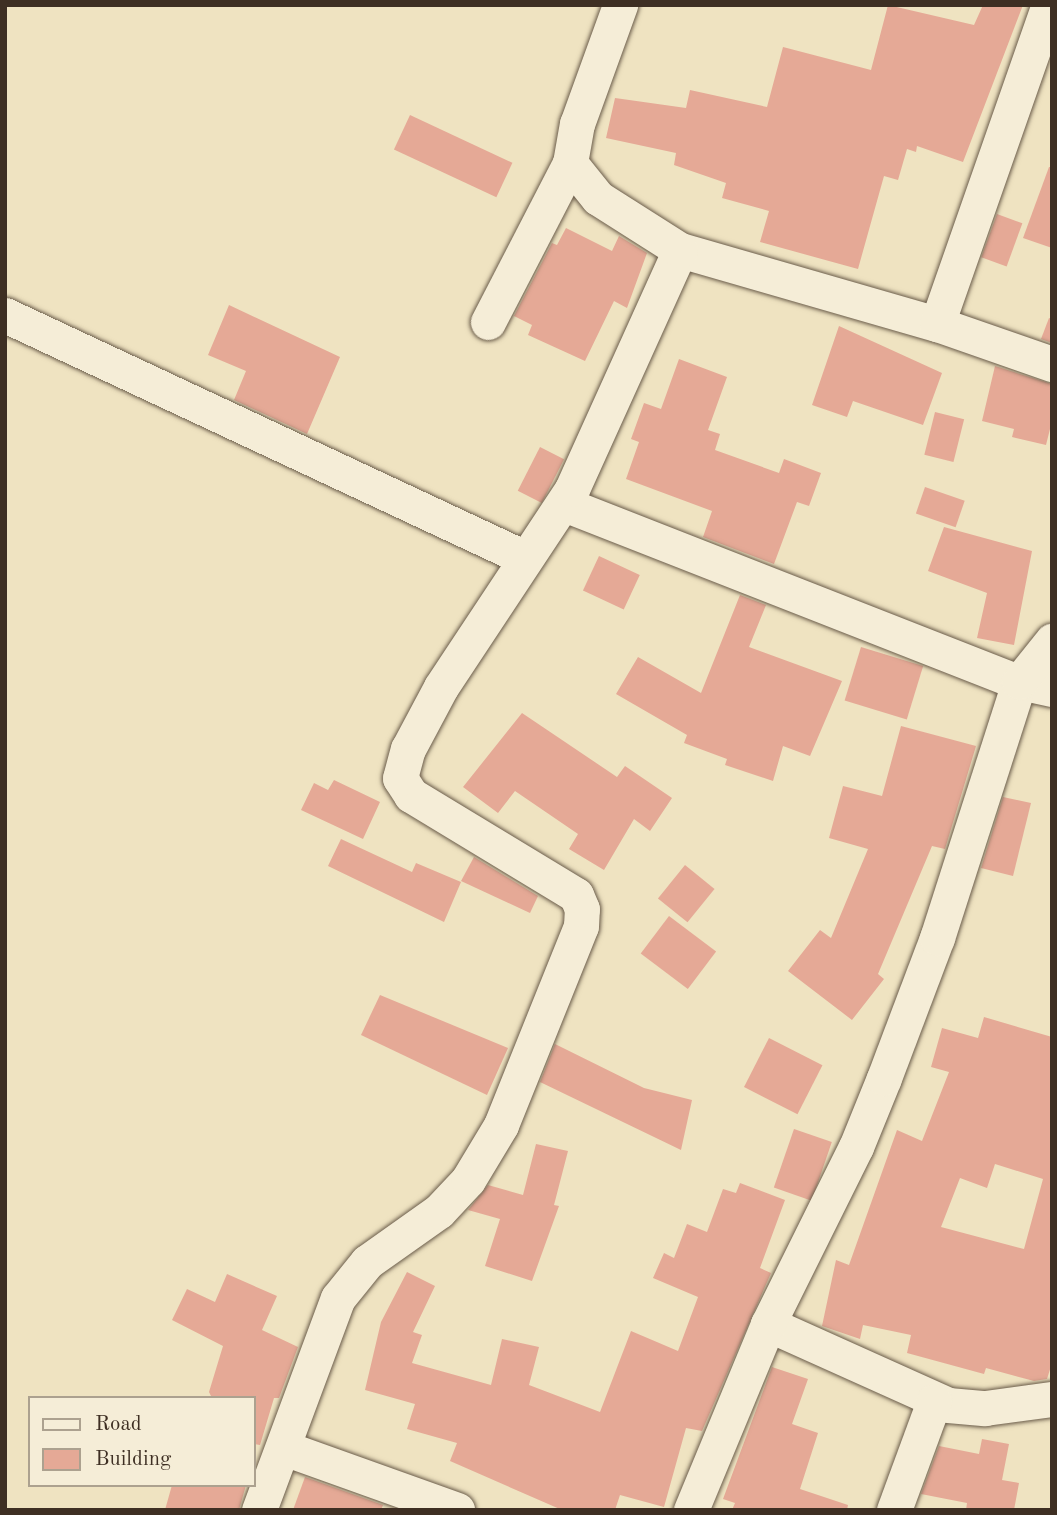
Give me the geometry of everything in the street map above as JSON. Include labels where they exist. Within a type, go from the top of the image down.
[{"type":"street","points":[[488,322],[570,163],[578,124],[620,5]]},
{"type":"street","points":[[937,324],[1049,5]]},
{"type":"street","points":[[570,163],[598,198],[680,250],[937,324],[1052,364]]},
{"type":"street","points":[[259,1510],[338,1298],[367,1262],[439,1210],[468,1180],[501,1125],[581,926],[582,909],[576,895],[411,795],[400,778],[408,749],[441,687],[525,558],[564,504],[680,250]]},
{"type":"street","points":[[5,315],[525,558]]},
{"type":"street","points":[[564,504],[1035,686]]},
{"type":"street","points":[[691,1510],[768,1324],[856,1147],[911,1012],[1052,641]]},
{"type":"street","points":[[768,1324],[934,1401],[967,1409],[1052,1399]]},
{"type":"street","points":[[894,1510],[934,1401]]},
{"type":"street","points":[[284,1448],[457,1510]]},
{"type":"building","points":[[888,5],[974,25],[983,5],[1023,5],[963,162],[917,146],[916,152],[907,149],[898,180],[884,176],[858,269],[760,242],[769,211],[722,198],[726,183],[674,165],[676,153],[606,138],[615,98],[686,108],[690,90],[767,107],[783,47],[871,70]]},
{"type":"building","points":[[410,115],[512,163],[496,197],[394,149]]},
{"type":"building","points":[[1049,167],[1052,167],[1052,248],[1023,238]]},
{"type":"building","points":[[997,214],[1022,223],[1007,266],[981,257]]},
{"type":"building","points":[[566,228],[612,251],[619,236],[647,253],[627,308],[614,301],[585,361],[528,335],[532,325],[514,316],[552,243],[557,245]]},
{"type":"building","points":[[229,305],[340,357],[307,434],[234,400],[246,371],[208,355]]},
{"type":"building","points":[[1049,318],[1052,319],[1052,343],[1041,339]]},
{"type":"building","points":[[839,326],[942,373],[923,425],[853,401],[847,417],[812,405]]},
{"type":"building","points":[[679,359],[727,377],[708,430],[720,434],[715,450],[779,473],[784,459],[821,473],[809,506],[797,502],[774,564],[703,537],[712,511],[626,479],[639,442],[631,439],[644,403],[661,409]]},
{"type":"building","points":[[995,366],[1052,384],[1052,421],[1046,445],[1012,437],[1014,429],[982,421]]},
{"type":"building","points":[[935,412],[964,419],[953,462],[924,455]]},
{"type":"building","points":[[540,447],[564,459],[542,503],[518,491]]},
{"type":"building","points":[[925,487],[965,501],[956,527],[916,513]]},
{"type":"building","points":[[944,527],[1032,551],[1014,645],[977,638],[987,593],[928,571]]},
{"type":"building","points":[[599,556],[640,575],[624,609],[583,590]]},
{"type":"building","points":[[740,595],[766,605],[749,647],[842,681],[810,756],[783,746],[773,781],[725,765],[727,759],[684,743],[687,735],[616,694],[638,657],[701,693]]},
{"type":"building","points":[[861,647],[923,666],[907,720],[845,701]]},
{"type":"building","points":[[522,713],[617,777],[625,766],[672,798],[650,831],[634,819],[604,870],[569,849],[578,834],[515,791],[498,813],[463,787]]},
{"type":"building","points":[[901,726],[976,746],[945,849],[932,846],[878,974],[884,979],[852,1020],[788,971],[820,930],[831,938],[868,849],[829,838],[843,786],[882,796]]},
{"type":"building","points":[[334,780],[380,802],[363,839],[301,810],[314,783],[328,790]]},
{"type":"building","points":[[1003,797],[1031,803],[1013,876],[981,868]]},
{"type":"building","points":[[341,839],[412,872],[416,863],[461,882],[444,922],[328,866]]},
{"type":"building","points":[[474,857],[538,896],[530,913],[461,881]]},
{"type":"building","points":[[685,865],[715,889],[687,922],[658,898]]},
{"type":"building","points":[[669,916],[716,952],[688,989],[641,954]]},
{"type":"building","points":[[380,995],[508,1048],[487,1095],[361,1035]]},
{"type":"building","points":[[984,1017],[1052,1037],[1052,1363],[1047,1379],[1034,1381],[986,1368],[984,1374],[907,1353],[911,1335],[863,1325],[860,1339],[822,1326],[836,1260],[849,1265],[897,1130],[922,1141],[949,1072],[931,1067],[942,1028],[978,1038]],"holes":[[[995,1164],[1043,1179],[1024,1249],[941,1227],[960,1178],[987,1188]]]},
{"type":"building","points":[[769,1038],[822,1065],[797,1114],[744,1087]]},
{"type":"building","points":[[555,1044],[644,1088],[692,1100],[681,1150],[540,1082]]},
{"type":"building","points":[[794,1129],[832,1142],[812,1201],[774,1188]]},
{"type":"building","points":[[536,1144],[568,1151],[554,1205],[559,1206],[532,1281],[485,1266],[500,1219],[468,1210],[488,1185],[523,1195]]},
{"type":"building","points":[[740,1183],[785,1200],[760,1268],[771,1273],[702,1431],[686,1428],[664,1507],[620,1495],[615,1510],[562,1510],[450,1461],[457,1443],[407,1429],[415,1404],[365,1390],[381,1322],[407,1272],[435,1286],[413,1332],[422,1335],[412,1363],[491,1385],[502,1339],[539,1347],[529,1385],[600,1412],[631,1331],[678,1351],[698,1297],[653,1278],[664,1253],[674,1258],[687,1224],[707,1232],[723,1189],[736,1193]]},
{"type":"building","points":[[227,1274],[277,1296],[262,1330],[298,1347],[279,1398],[274,1398],[260,1445],[256,1444],[256,1396],[211,1396],[209,1392],[223,1346],[172,1320],[187,1289],[215,1302]]},
{"type":"building","points":[[772,1367],[808,1379],[792,1424],[818,1433],[800,1489],[848,1505],[847,1510],[732,1510],[735,1503],[723,1499]]},
{"type":"building","points":[[982,1439],[1009,1444],[1002,1480],[1019,1483],[1014,1510],[966,1510],[967,1503],[921,1494],[939,1446],[979,1454]]},
{"type":"building","points":[[305,1477],[383,1505],[381,1510],[293,1510]]},
{"type":"building","points":[[171,1487],[245,1487],[239,1510],[165,1510]]}]
